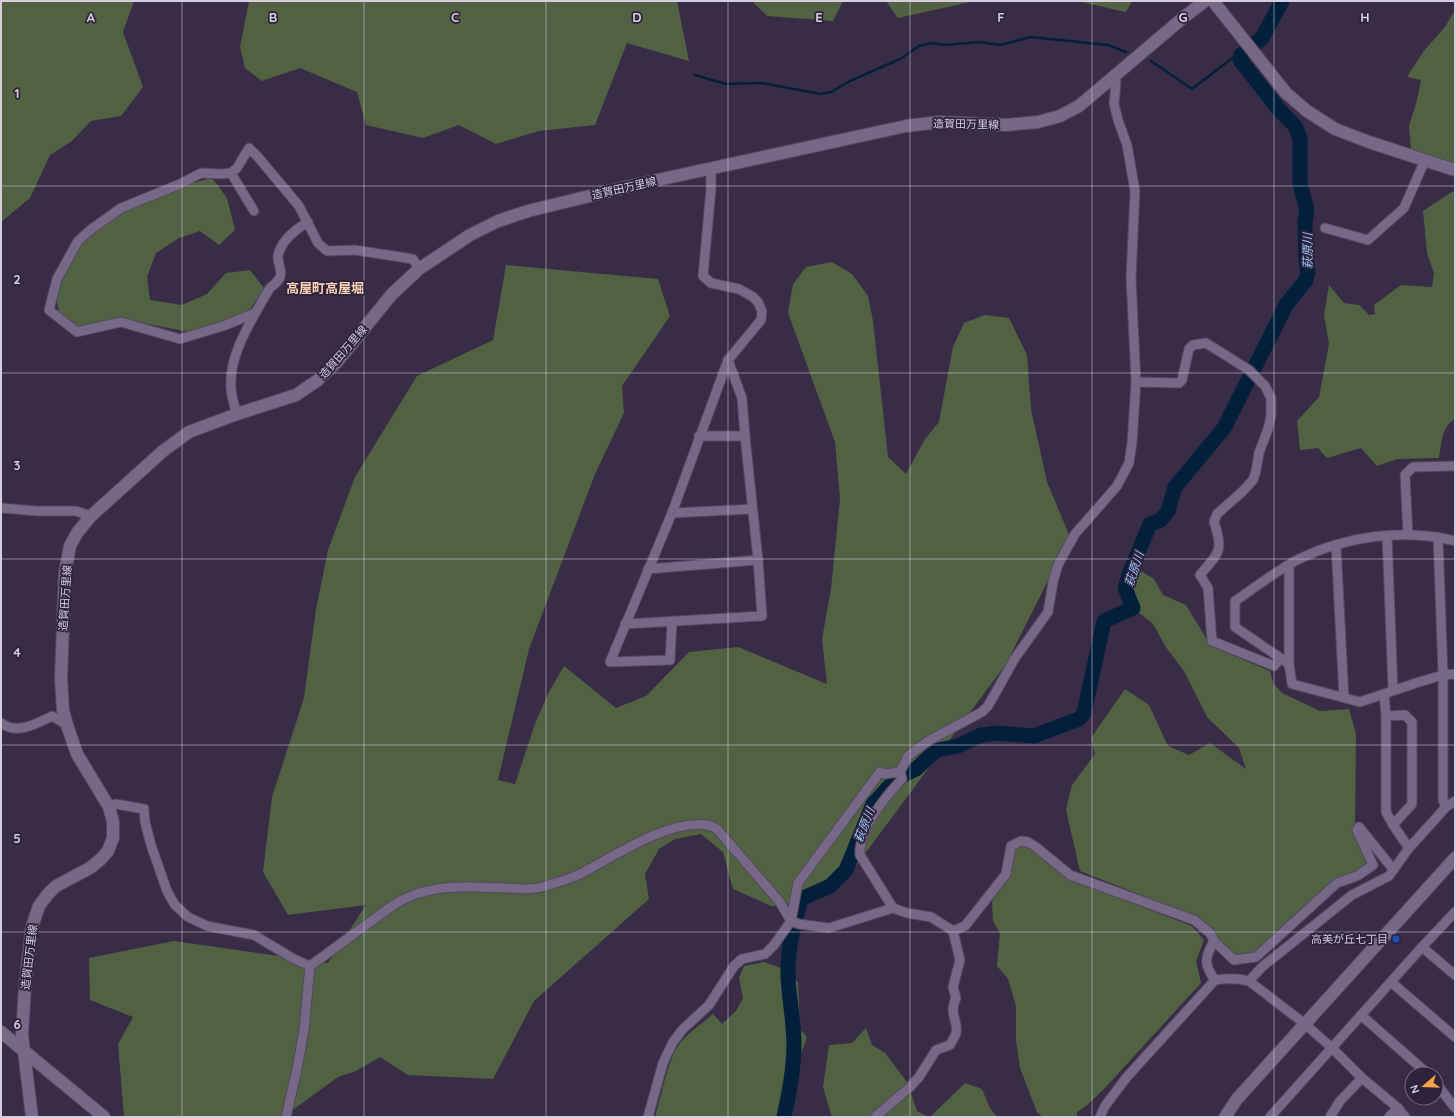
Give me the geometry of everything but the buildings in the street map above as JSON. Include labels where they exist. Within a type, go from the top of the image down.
[{"type":"main road","name":"造賀田万里線","points":[[32,1117],[22,1035],[25,986],[34,920],[39,906],[48,894],[56,886],[90,868],[101,859],[108,851],[113,838],[113,822],[109,808],[77,754],[63,710],[61,678],[65,572],[70,546],[77,533],[91,516],[163,451],[189,432],[296,394],[318,380],[336,363],[392,294],[419,269],[470,235],[498,221],[528,210],[711,168],[906,126],[939,122],[1006,125],[1038,122],[1060,116],[1079,106],[1184,16],[1205,1]]},
{"type":"main road","points":[[1213,1],[1286,93],[1307,112],[1335,129],[1369,142],[1455,170]]},
{"type":"main road","points":[[1225,1117],[1237,1100],[1455,858]]},
{"type":"main road","points":[[1,1032],[104,1117]]},
{"type":"street","points":[[893,908],[860,855],[860,849],[868,824],[880,804],[901,776],[908,756],[928,741],[982,712],[988,706],[1015,658],[1048,612],[1053,582],[1058,565],[1075,534],[1117,486],[1129,463],[1132,443],[1136,382],[1131,278],[1135,191],[1127,145],[1114,104],[1116,82],[1113,77]]},
{"type":"street","points":[[255,313],[226,325],[180,339],[121,322],[77,332],[50,310],[57,279],[78,241],[88,231],[121,208],[180,184],[201,173],[231,173],[237,168],[249,148],[299,206],[318,243],[328,251],[355,250],[413,258],[419,269]]},
{"type":"street","points":[[1325,228],[1368,240],[1404,208],[1425,160]]},
{"type":"street","points":[[672,622],[670,660],[610,662],[672,513],[728,360],[761,320],[762,311],[758,302],[753,297],[739,289],[711,283],[703,276],[711,190],[711,168]]},
{"type":"street","points":[[231,173],[254,211]]},
{"type":"street","points":[[237,414],[232,396],[232,370],[244,335],[270,288],[277,283],[280,277],[281,269],[278,257],[283,245],[295,230],[308,222]]},
{"type":"street","points":[[1136,382],[1179,383],[1182,380],[1189,349],[1193,345],[1206,343],[1249,370],[1268,392],[1271,398],[1271,416],[1268,430],[1259,453],[1253,480],[1217,514],[1214,522],[1220,547],[1218,554],[1200,575],[1208,588],[1212,640],[1274,666],[1280,658]]},
{"type":"street","points":[[625,624],[762,616],[742,398],[728,360]]},
{"type":"street","points":[[699,436],[745,436]]},
{"type":"street","points":[[1408,535],[1405,475],[1413,467],[1455,466]]},
{"type":"street","points":[[1,508],[37,511],[76,511],[91,516]]},
{"type":"street","points":[[672,513],[752,509]]},
{"type":"street","points":[[1289,664],[1235,627],[1235,601],[1288,565],[1316,552],[1336,545],[1371,537],[1408,535],[1438,537],[1455,541]]},
{"type":"street","points":[[1387,536],[1393,690]]},
{"type":"street","points":[[1438,537],[1443,675],[1443,800],[1446,807]]},
{"type":"street","points":[[1336,545],[1344,698]]},
{"type":"street","points":[[648,569],[758,560]]},
{"type":"street","points":[[1288,565],[1289,664],[1292,684],[1360,702],[1393,690],[1443,675],[1455,674]]},
{"type":"street","points":[[1384,694],[1386,716],[1386,812],[1409,848]]},
{"type":"street","points":[[1386,716],[1406,714],[1412,722],[1412,804],[1393,825]]},
{"type":"street","points":[[1,723],[8,728],[18,730],[52,716],[67,725]]},
{"type":"street","points":[[648,1117],[663,1063],[673,1042],[683,1029],[709,1005],[734,966],[742,959],[765,954],[774,945],[791,920],[798,883],[880,772],[901,776]]},
{"type":"street","points":[[1249,980],[1263,966],[1352,895],[1389,876],[1409,848],[1446,807],[1455,802]]},
{"type":"street","points":[[109,808],[116,804],[144,809],[145,822],[151,845],[167,891],[175,905],[188,917],[207,926],[254,935],[294,959],[310,966]]},
{"type":"street","points":[[286,1117],[301,1046],[310,966],[404,898],[430,889],[460,887],[528,889],[544,887],[578,875],[624,849],[648,838],[674,828],[692,824],[707,825],[717,829],[779,901],[791,920],[799,924],[829,928],[893,908],[907,913],[931,917],[954,931],[960,960],[953,987],[956,998],[952,1013],[956,1025],[954,1038],[950,1045],[936,1050],[919,1077],[875,1117]]},
{"type":"street","points":[[954,931],[965,926],[998,885],[1006,874],[1011,846],[1021,841],[1028,842],[1036,847],[1070,875],[1194,920],[1210,934],[1214,941],[1234,960],[1256,957],[1337,883],[1357,876],[1373,865],[1357,830],[1359,827],[1393,869]]},
{"type":"street","points":[[1270,1117],[1455,912]]},
{"type":"street","points":[[1214,941],[1207,953],[1206,962],[1210,973],[1215,980]]},
{"type":"street","points":[[1422,947],[1455,975]]},
{"type":"street","points":[[1100,1117],[1105,1106],[1126,1078],[1215,980],[1227,978],[1249,980],[1305,1024],[1362,1078],[1398,1108],[1405,1117]]},
{"type":"street","points":[[1391,982],[1455,1037]]},
{"type":"street","points":[[1361,1015],[1419,1066]]},
{"type":"street","points":[[1330,1117],[1340,1101],[1362,1078]]},
{"type":"street","points":[[1444,1094],[1455,1108]]},
{"type":"street","points":[[1390,1117],[1398,1108]]},
{"type":"green space","points":[[1,1],[134,1],[123,32],[143,87],[121,116],[91,121],[72,141],[50,155],[30,198],[1,222]]},
{"type":"green space","points":[[249,1],[677,1],[689,61],[627,43],[595,125],[539,131],[496,144],[459,125],[423,138],[366,125],[357,92],[300,68],[262,81],[245,68],[240,47]]},
{"type":"green space","points":[[752,1],[843,1],[833,21],[767,16]]},
{"type":"green space","points":[[886,1],[975,1],[898,18]]},
{"type":"green space","points":[[1077,1],[1132,1],[1126,12]]},
{"type":"green space","points":[[1455,10],[1455,163],[1411,150],[1409,126],[1421,80],[1407,77],[1423,52],[1445,27]]},
{"type":"green space","points":[[212,178],[227,198],[235,230],[219,245],[200,231],[179,238],[156,253],[147,277],[150,300],[182,305],[207,294],[226,273],[250,270],[264,288],[247,314],[189,332],[122,319],[80,328],[59,313],[57,301],[62,275],[81,242],[123,209],[180,186]]},
{"type":"green space","points":[[1455,190],[1455,419],[1447,426],[1439,458],[1397,459],[1377,466],[1361,448],[1327,458],[1318,448],[1300,450],[1297,421],[1319,397],[1329,344],[1324,315],[1329,285],[1344,303],[1359,305],[1369,315],[1375,314],[1374,305],[1401,285],[1432,287],[1434,273],[1427,253],[1423,211]]},
{"type":"green space","points":[[832,262],[852,274],[868,296],[873,321],[888,457],[906,474],[925,439],[939,422],[953,347],[964,323],[985,315],[1009,318],[1027,355],[1031,409],[1047,482],[1070,537],[1006,664],[855,867],[825,894],[794,905],[771,906],[733,889],[723,852],[701,834],[675,839],[659,849],[645,874],[649,899],[534,1001],[493,1079],[408,1075],[380,1057],[356,1071],[338,1077],[283,1117],[124,1117],[118,1044],[133,1017],[90,1000],[89,958],[174,941],[328,963],[366,905],[288,915],[263,872],[272,797],[304,698],[316,609],[328,550],[355,477],[417,376],[493,340],[506,265],[658,279],[670,316],[622,386],[624,413],[595,474],[529,649],[498,780],[515,784],[536,721],[549,692],[564,666],[616,708],[646,696],[689,652],[738,647],[827,684],[822,639],[831,589],[840,499],[835,442],[788,313],[793,284],[806,267]]},
{"type":"green space","points":[[1136,568],[1154,579],[1163,595],[1186,605],[1211,646],[1270,671],[1273,683],[1282,693],[1320,711],[1349,709],[1356,734],[1355,827],[1369,868],[1338,885],[1257,956],[1228,956],[1199,918],[1080,871],[1066,810],[1072,785],[1095,754],[1091,738],[1125,689],[1149,705],[1168,746],[1189,755],[1210,743],[1246,769],[1239,748],[1207,717],[1184,671],[1165,646],[1152,623],[1133,608],[1127,587]]},
{"type":"green space","points":[[1028,845],[1067,878],[1192,926],[1204,940],[1196,961],[1201,983],[1104,1089],[1086,1106],[1077,1112],[1077,1117],[1043,1117],[1037,1112],[1020,1068],[1016,1040],[1016,1006],[1008,979],[997,966],[1000,933],[993,921],[992,901],[1010,874],[1013,851],[1019,846]]},
{"type":"green space","points":[[764,962],[784,969],[798,982],[800,1029],[807,1037],[788,1091],[783,1117],[655,1117],[668,1068],[680,1043],[713,1014],[722,1024],[736,1011],[743,998],[739,978],[744,966]]},
{"type":"green space","points":[[866,1028],[872,1045],[885,1053],[907,1082],[917,1111],[928,1117],[832,1117],[823,1087],[829,1045],[852,1043]]},
{"type":"green space","points":[[965,1083],[982,1089],[990,1108],[997,1117],[930,1117]]},
{"type":"waterway","name":"萩原川","points":[[784,1117],[791,1081],[794,1053],[788,967],[790,947],[801,899],[830,886],[846,870],[873,804],[897,778],[916,769],[938,750],[958,746],[981,735],[997,733],[1034,736],[1079,719],[1084,713],[1104,621],[1133,608],[1125,588],[1150,524],[1161,520],[1168,511],[1175,487],[1224,428],[1286,305],[1306,280],[1308,273],[1306,260],[1305,222],[1307,210],[1300,184],[1300,138],[1295,126],[1281,112],[1240,60],[1241,55],[1262,38],[1282,1]]},
{"type":"waterway","points":[[695,75],[726,84],[762,83],[821,94],[831,92],[850,81],[900,59],[919,46],[931,43],[945,45],[979,42],[1001,45],[1030,37],[1108,45],[1126,52]]},
{"type":"waterway","points":[[1151,61],[1192,89],[1231,59],[1241,55]]},
{"type":"place","name":"高美が丘七丁目","points":[[1396,939]]},
{"type":"district","name":"高屋町高屋堀","points":[[325,288]]}]
